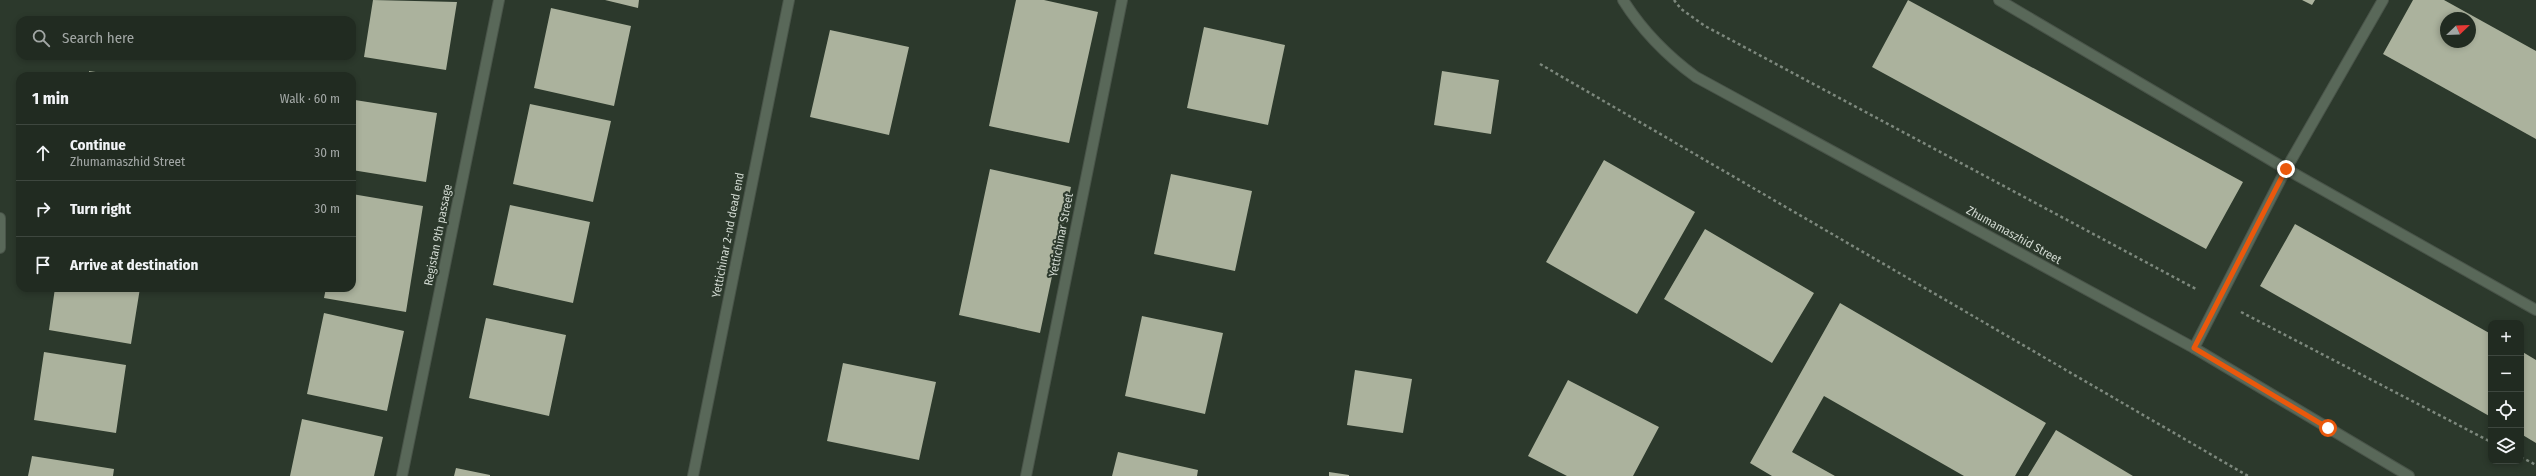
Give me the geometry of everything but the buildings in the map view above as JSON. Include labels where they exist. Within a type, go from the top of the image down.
[{"type":"street","name":"Registan 9th passage","points":[[402,476],[499,0]]},
{"type":"street","name":"Yettichinаr 2-nd dead end","points":[[693,476],[789,0]]},
{"type":"street","name":"Yettichinаr Street","points":[[1026,476],[1122,0]]},
{"type":"street","name":"Zhumamaszhid Street","points":[[1623,0],[1640,27],[1657,45],[1696,77],[2194,348],[2409,476]]},
{"type":"street","points":[[1999,0],[2286,169],[2536,310]]},
{"type":"street","points":[[2194,348],[2286,169],[2384,0]]},
{"type":"street","points":[[0,218],[0,248]]},
{"type":"path","points":[[1674,0],[1681,9],[1705,26],[2218,301],[2488,440]]},
{"type":"path","points":[[1540,64],[2248,476]]},
{"type":"path","points":[[2524,459],[2536,465]]},
{"type":"route","points":[[2286,169],[2194,348],[2328,428]]}]
